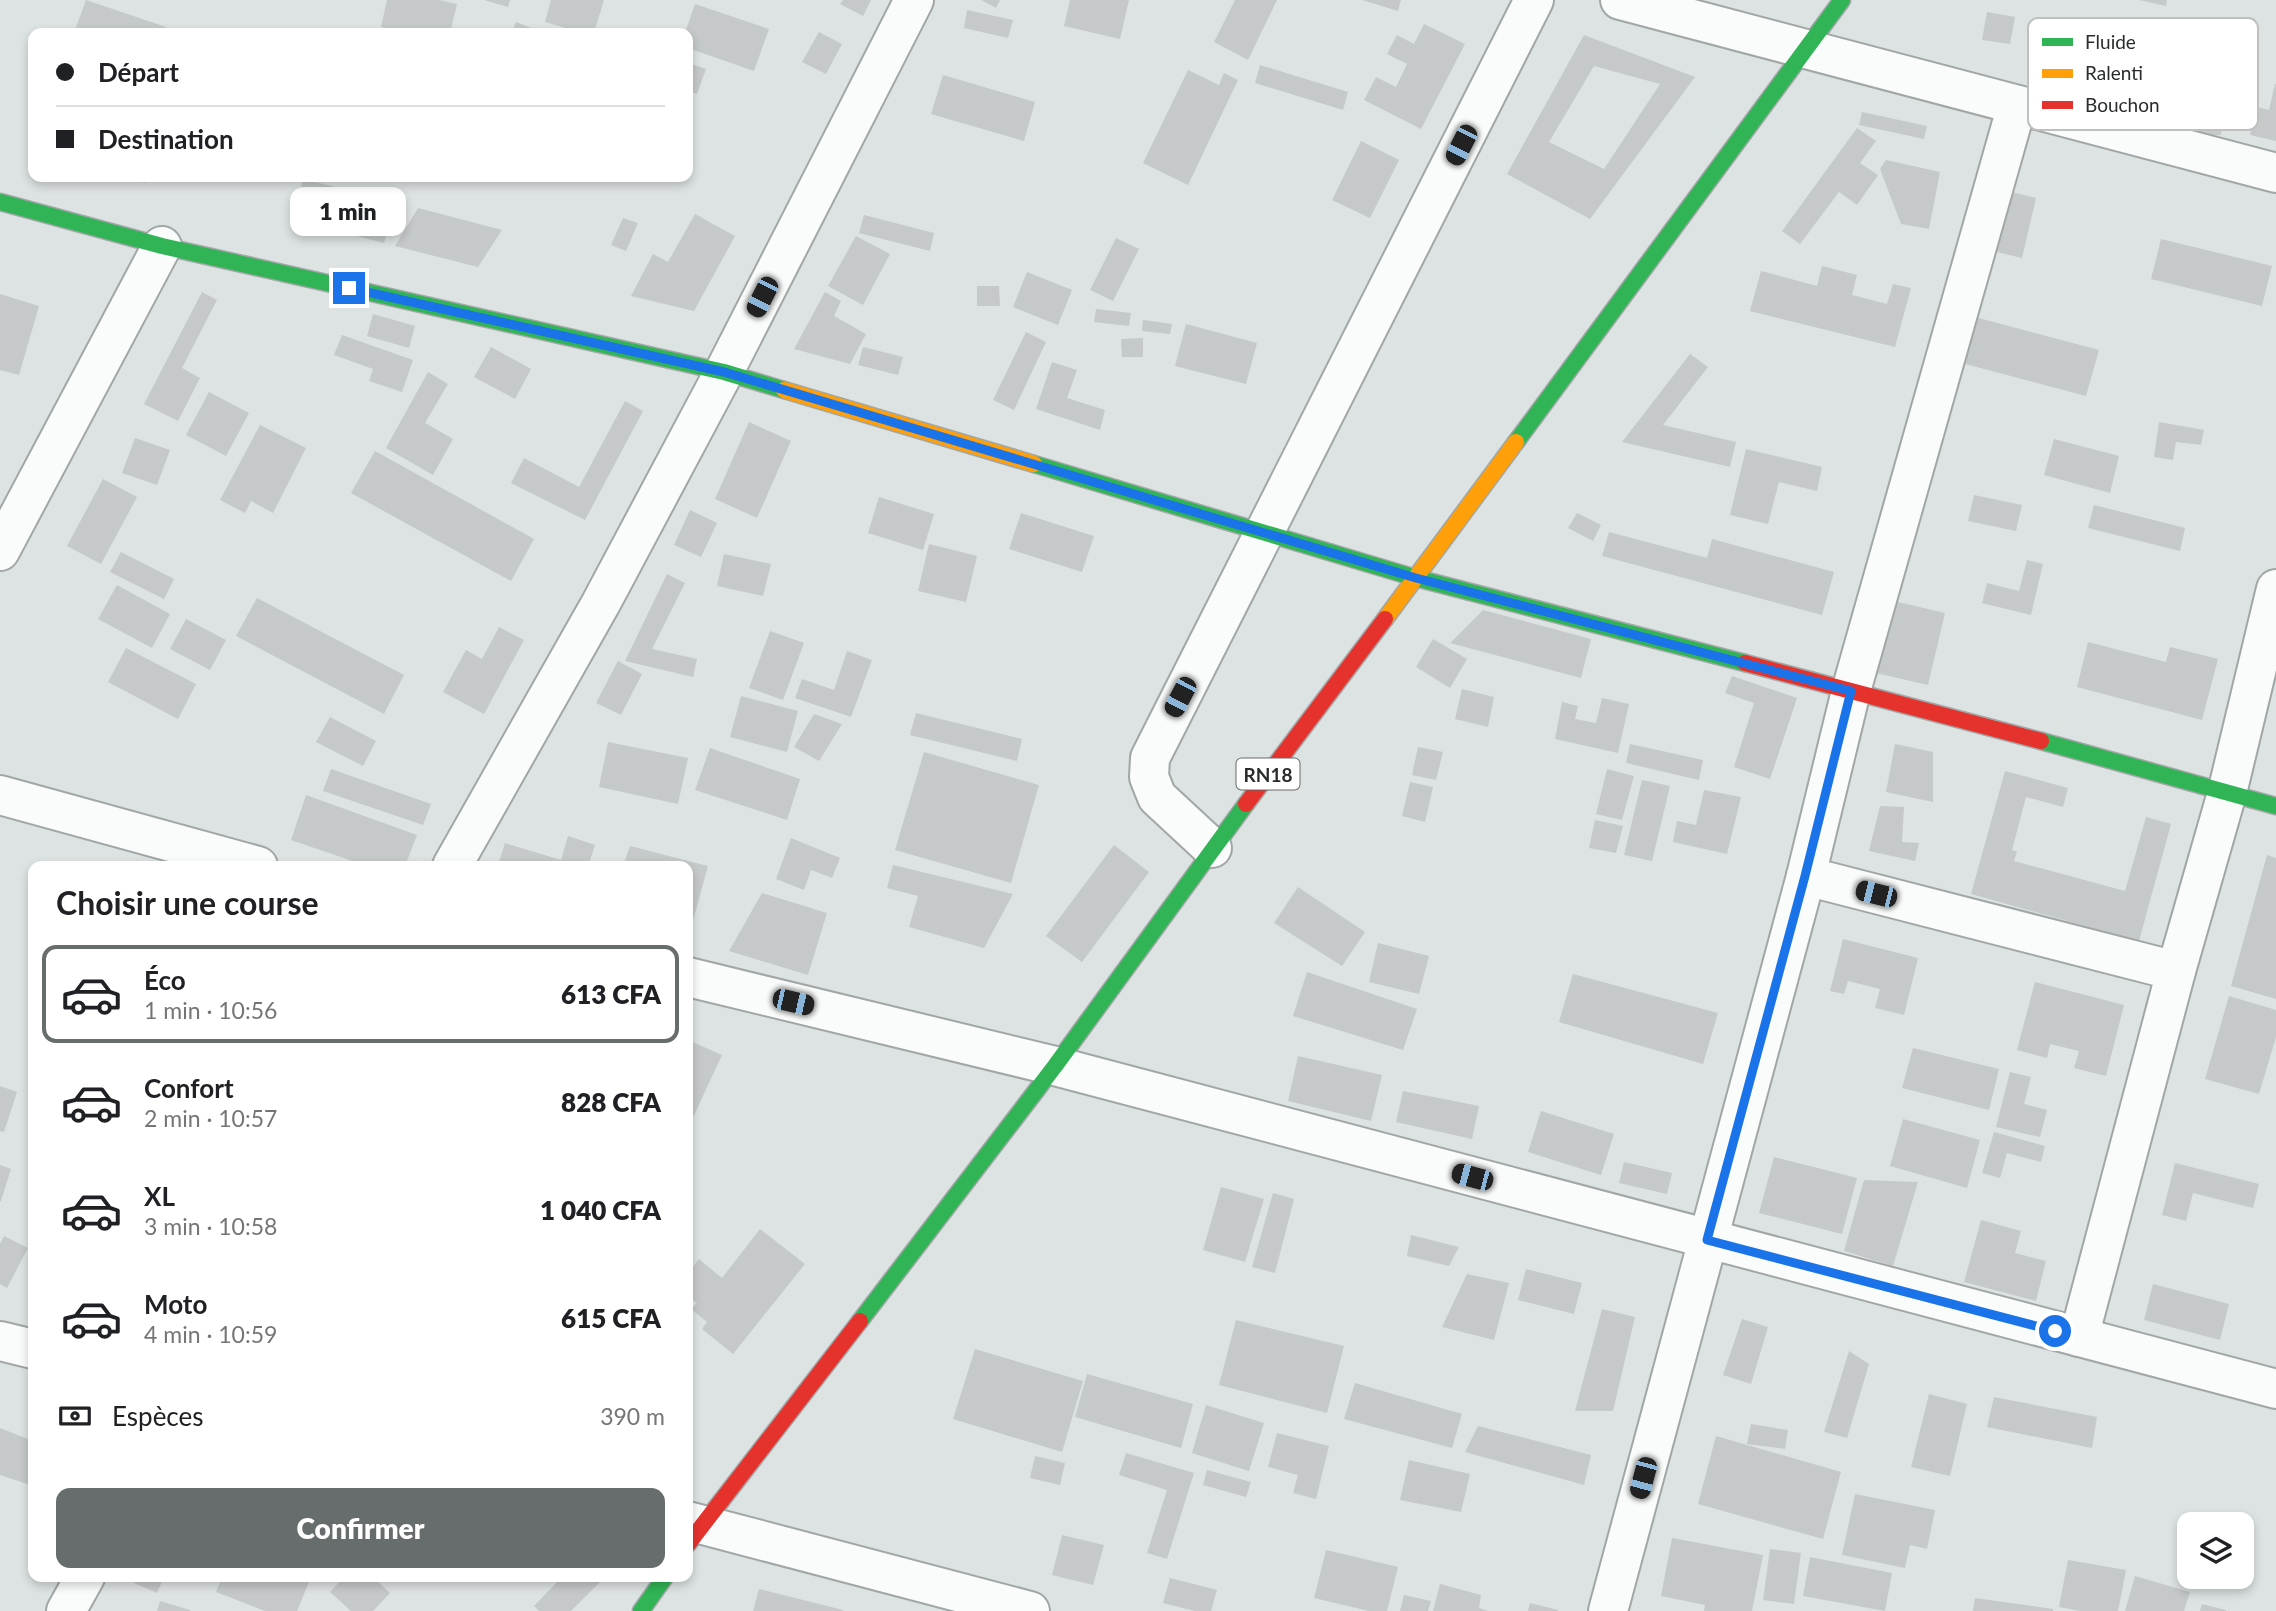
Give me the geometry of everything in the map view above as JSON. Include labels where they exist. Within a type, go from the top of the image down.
[{"type":"street","points":[[455,861],[601,603],[724,372],[914,0]]},
{"type":"street","points":[[1212,848],[1157,797],[1149,777],[1150,758],[1534,0]]},
{"type":"street","points":[[1620,0],[2028,108]]},
{"type":"street","name":"RN18","points":[[693,1529],[1055,1066],[1212,848],[1416,578],[1842,0]]},
{"type":"street","points":[[1608,1611],[1805,876],[1851,691],[2017,105]]},
{"type":"street","points":[[2112,130],[2276,173]]},
{"type":"street","points":[[0,202],[162,246],[724,372],[1416,578],[1851,691],[2276,806]]},
{"type":"street","points":[[0,551],[162,246]]},
{"type":"street","points":[[2079,1337],[2176,971],[2227,793],[2276,589]]},
{"type":"street","points":[[0,795],[240,861]]},
{"type":"street","points":[[1805,876],[2176,971]]},
{"type":"street","points":[[693,978],[1055,1066],[2276,1389]]},
{"type":"street","points":[[0,1341],[28,1348]]},
{"type":"street","points":[[693,1530],[1030,1611]]},
{"type":"street","points":[[66,1611],[82,1582]]},
{"type":"street","points":[[641,1611],[661,1582]]},
{"type":"building","points":[[86,0],[166,27],[166,28],[76,28]]},
{"type":"building","points":[[387,0],[439,0],[457,4],[451,28],[381,27]]},
{"type":"building","points":[[484,0],[510,0],[508,7]]},
{"type":"building","points":[[551,0],[604,0],[596,28],[565,28],[545,22]]},
{"type":"building","points":[[843,0],[871,0],[863,16],[840,4]]},
{"type":"building","points":[[981,0],[1000,0],[996,8]]},
{"type":"building","points":[[1070,0],[1129,0],[1120,39],[1064,26]]},
{"type":"building","points":[[1235,0],[1277,0],[1248,60],[1214,42]]},
{"type":"building","points":[[1362,0],[1401,0],[1398,11]]},
{"type":"building","points":[[2139,0],[2167,0],[2166,6]]},
{"type":"building","points":[[695,4],[769,29],[754,71],[693,50],[693,28],[687,28]]},
{"type":"building","points":[[967,10],[1013,20],[1008,38],[964,28]]},
{"type":"building","points":[[1987,12],[2015,17],[2010,44],[1982,40]]},
{"type":"building","points":[[516,22],[531,28],[513,28]]},
{"type":"building","points":[[1424,24],[1465,44],[1421,129],[1364,100],[1376,77],[1396,87],[1407,64],[1387,54],[1397,35],[1414,44]]},
{"type":"building","points":[[819,32],[842,44],[826,74],[802,62]]},
{"type":"building","points":[[1584,35],[1695,77],[1590,219],[1507,174]],"holes":[[[1594,66],[1660,84],[1604,169],[1549,142]]]},
{"type":"building","points":[[693,65],[706,69],[697,94],[693,93]]},
{"type":"building","points":[[1260,65],[1348,92],[1343,110],[1255,83]]},
{"type":"building","points":[[1188,70],[1219,85],[1224,73],[1238,80],[1188,185],[1143,163]]},
{"type":"building","points":[[943,75],[1035,102],[1024,141],[931,114]]},
{"type":"building","points":[[2276,84],[2276,141],[2250,135],[2251,130],[2258,130],[2258,107],[2269,110]]},
{"type":"building","points":[[1862,112],[1927,126],[1924,139],[1859,125]]},
{"type":"building","points":[[1857,128],[1876,141],[1860,163],[1878,175],[1857,205],[1839,192],[1800,244],[1782,231]]},
{"type":"building","points":[[2197,130],[2221,130],[2221,135],[2197,135]]},
{"type":"building","points":[[1361,141],[1399,160],[1370,218],[1332,200]]},
{"type":"building","points":[[1886,160],[1940,172],[1929,229],[1901,224],[1880,169]]},
{"type":"building","points":[[302,182],[315,182],[395,202],[384,243],[293,220]]},
{"type":"building","points":[[1995,188],[2036,198],[2022,258],[1980,248]]},
{"type":"building","points":[[418,208],[502,230],[478,267],[395,246]]},
{"type":"building","points":[[695,214],[735,236],[694,311],[631,296],[653,254],[668,262]]},
{"type":"building","points":[[864,215],[934,233],[930,251],[859,233]]},
{"type":"building","points":[[623,218],[638,223],[626,251],[611,245]]},
{"type":"building","points":[[856,236],[890,254],[863,305],[828,286]]},
{"type":"building","points":[[1116,238],[1139,249],[1113,301],[1090,290]]},
{"type":"building","points":[[2161,239],[2272,266],[2262,306],[2151,279]]},
{"type":"building","points":[[1822,266],[1857,275],[1852,295],[1887,304],[1893,284],[1911,288],[1895,347],[1750,311],[1761,271],[1817,286]]},
{"type":"building","points":[[1027,272],[1072,290],[1058,325],[1013,307]]},
{"type":"building","points":[[977,286],[999,286],[1000,306],[977,306]]},
{"type":"building","points":[[202,292],[217,300],[182,368],[200,378],[178,421],[144,404]]},
{"type":"building","points":[[825,292],[841,301],[834,316],[866,334],[850,364],[794,349]]},
{"type":"building","points":[[0,294],[39,306],[19,375],[0,370]]},
{"type":"building","points":[[1096,309],[1131,313],[1129,326],[1094,322]]},
{"type":"building","points":[[373,314],[415,326],[409,348],[367,336]]},
{"type":"building","points":[[1971,316],[2099,350],[2086,396],[1958,362]]},
{"type":"building","points":[[1143,320],[1172,324],[1170,334],[1142,331]]},
{"type":"building","points":[[1186,324],[1257,343],[1246,384],[1175,366]]},
{"type":"building","points":[[1026,332],[1046,342],[1014,410],[993,400]]},
{"type":"building","points":[[342,335],[413,360],[402,392],[369,381],[373,369],[334,355]]},
{"type":"building","points":[[1143,338],[1143,357],[1122,357],[1121,339]]},
{"type":"building","points":[[491,347],[531,369],[515,399],[474,377]]},
{"type":"building","points":[[863,347],[903,357],[898,375],[858,365]]},
{"type":"building","points":[[1690,354],[1708,367],[1663,425],[1736,442],[1730,467],[1622,442]]},
{"type":"building","points":[[1052,362],[1077,370],[1067,398],[1105,410],[1100,430],[1036,409]]},
{"type":"building","points":[[428,372],[448,384],[425,423],[453,439],[433,475],[386,448]]},
{"type":"building","points":[[209,392],[249,413],[226,456],[186,435]]},
{"type":"building","points":[[625,401],[643,411],[585,520],[511,483],[524,458],[579,487]]},
{"type":"building","points":[[749,422],[791,441],[757,518],[715,499]]},
{"type":"building","points":[[2159,422],[2204,430],[2201,445],[2176,442],[2173,460],[2154,457]]},
{"type":"building","points":[[260,425],[306,448],[273,513],[251,501],[245,513],[220,500]]},
{"type":"building","points":[[135,438],[170,450],[157,485],[122,473]]},
{"type":"building","points":[[2054,439],[2119,456],[2110,493],[2044,475]]},
{"type":"building","points":[[1746,449],[1822,467],[1817,491],[1779,482],[1768,524],[1730,515]]},
{"type":"building","points":[[375,451],[534,539],[511,581],[351,493]]},
{"type":"building","points":[[103,479],[137,497],[101,564],[67,546]]},
{"type":"building","points":[[1974,495],[2022,505],[2016,531],[1968,521]]},
{"type":"building","points":[[879,497],[934,514],[923,550],[868,533]]},
{"type":"building","points":[[2094,505],[2185,528],[2180,551],[2088,528]]},
{"type":"building","points":[[690,510],[717,523],[701,557],[674,545]]},
{"type":"building","points":[[1021,513],[1094,536],[1082,572],[1009,549]]},
{"type":"building","points":[[1577,513],[1601,525],[1593,541],[1568,528]]},
{"type":"building","points":[[1609,532],[1707,558],[1712,539],[1834,572],[1822,615],[1602,556]]},
{"type":"building","points":[[929,544],[977,556],[966,602],[918,591]]},
{"type":"building","points":[[121,552],[174,579],[164,599],[110,572]]},
{"type":"building","points":[[724,554],[771,564],[763,596],[717,586]]},
{"type":"building","points":[[2027,560],[2043,564],[2031,615],[1982,603],[1987,583],[2019,591]]},
{"type":"building","points":[[667,574],[685,583],[652,649],[697,659],[693,677],[625,661]]},
{"type":"building","points":[[117,585],[170,614],[152,648],[98,619]]},
{"type":"building","points":[[257,598],[404,675],[384,714],[236,636]]},
{"type":"building","points":[[1894,601],[1945,613],[1928,685],[1876,673]]},
{"type":"building","points":[[1483,610],[1591,639],[1581,678],[1450,643]]},
{"type":"building","points":[[186,619],[226,640],[210,670],[170,649]]},
{"type":"building","points":[[499,627],[524,640],[484,714],[443,692],[466,650],[482,659]]},
{"type":"building","points":[[770,631],[804,643],[783,700],[749,688]]},
{"type":"building","points":[[1433,639],[1467,659],[1450,688],[1416,667]]},
{"type":"building","points":[[2088,642],[2166,662],[2170,647],[2218,659],[2202,720],[2077,687]]},
{"type":"building","points":[[126,648],[196,684],[178,719],[108,682]]},
{"type":"building","points":[[847,651],[872,660],[851,717],[795,698],[802,679],[834,690]]},
{"type":"building","points":[[618,661],[642,674],[621,715],[596,703]]},
{"type":"building","points":[[1732,676],[1797,698],[1770,779],[1734,767],[1754,703],[1725,693]]},
{"type":"building","points":[[1462,689],[1494,697],[1488,727],[1455,719]]},
{"type":"building","points":[[741,696],[798,711],[787,752],[730,737]]},
{"type":"building","points":[[1602,698],[1629,704],[1618,753],[1555,739],[1562,702],[1578,706],[1575,719],[1596,723]]},
{"type":"building","points":[[916,713],[1022,739],[1017,761],[910,735]]},
{"type":"building","points":[[814,714],[842,724],[819,761],[794,747]]},
{"type":"building","points":[[330,717],[376,741],[363,766],[316,742]]},
{"type":"building","points":[[608,742],[688,758],[678,804],[599,787]]},
{"type":"building","points":[[1630,744],[1703,760],[1699,780],[1626,763]]},
{"type":"building","points":[[1895,744],[1933,752],[1933,802],[1886,792]]},
{"type":"building","points":[[1418,747],[1443,752],[1436,780],[1412,775]]},
{"type":"building","points":[[710,748],[800,779],[787,820],[695,790]]},
{"type":"building","points":[[924,752],[1039,785],[1011,883],[895,850]]},
{"type":"building","points":[[331,769],[431,804],[423,825],[323,791]]},
{"type":"building","points":[[1607,769],[1634,776],[1622,820],[1596,814]]},
{"type":"building","points":[[2005,771],[2068,788],[2063,807],[2026,797],[2012,850],[2017,852],[2014,861],[2125,891],[2146,817],[2171,824],[2139,941],[1971,894]]},
{"type":"building","points":[[1642,780],[1670,786],[1652,861],[1624,855]]},
{"type":"building","points":[[1410,782],[1433,787],[1425,822],[1402,816]]},
{"type":"building","points":[[1704,790],[1741,797],[1727,854],[1673,842],[1677,821],[1696,825]]},
{"type":"building","points":[[306,795],[417,835],[407,861],[352,861],[291,840]]},
{"type":"building","points":[[1880,806],[1904,807],[1902,842],[1919,843],[1915,861],[1869,851]]},
{"type":"building","points":[[1595,820],[1623,826],[1616,853],[1589,848]]},
{"type":"building","points":[[568,836],[595,845],[590,861],[499,861],[505,843],[561,860]]},
{"type":"building","points":[[791,838],[840,858],[832,878],[811,870],[804,890],[776,879]]},
{"type":"building","points":[[1114,845],[1149,872],[1082,962],[1046,936]]},
{"type":"building","points":[[630,846],[688,861],[625,861]]},
{"type":"building","points":[[2267,855],[2276,858],[2276,999],[2231,986]]},
{"type":"building","points":[[693,862],[708,866],[693,920]]},
{"type":"building","points":[[893,865],[1013,894],[984,948],[909,927],[918,896],[887,888]]},
{"type":"building","points":[[1298,887],[1365,932],[1342,966],[1274,923]]},
{"type":"building","points":[[762,893],[827,913],[808,975],[729,951]]},
{"type":"building","points":[[1843,939],[1918,958],[1904,1015],[1875,1008],[1880,989],[1848,981],[1844,994],[1830,991]]},
{"type":"building","points":[[1378,943],[1429,956],[1419,994],[1369,982]]},
{"type":"building","points":[[1307,972],[1417,1009],[1403,1050],[1293,1016]]},
{"type":"building","points":[[1573,974],[1718,1013],[1703,1064],[1559,1022]]},
{"type":"building","points":[[2035,982],[2124,1005],[2106,1076],[2074,1068],[2079,1051],[2050,1044],[2047,1058],[2017,1050]]},
{"type":"building","points":[[2229,996],[2276,1010],[2276,1037],[2259,1094],[2205,1079]]},
{"type":"building","points":[[693,1042],[722,1055],[693,1117]]},
{"type":"building","points":[[1913,1048],[1999,1069],[1989,1110],[1902,1088]]},
{"type":"building","points":[[1298,1056],[1382,1075],[1371,1121],[1288,1101]]},
{"type":"building","points":[[2010,1072],[2031,1077],[2024,1104],[2047,1110],[2040,1137],[1996,1127]]},
{"type":"building","points":[[0,1086],[17,1092],[4,1132],[0,1131]]},
{"type":"building","points":[[1403,1091],[1479,1106],[1472,1139],[1396,1122]]},
{"type":"building","points":[[1541,1111],[1614,1134],[1601,1175],[1528,1152]]},
{"type":"building","points":[[1903,1119],[1980,1140],[1967,1188],[1890,1166]]},
{"type":"building","points":[[1994,1132],[2045,1146],[2041,1162],[2007,1153],[2000,1178],[1982,1173]]},
{"type":"building","points":[[1774,1157],[1857,1178],[1842,1234],[1759,1213]]},
{"type":"building","points":[[1624,1162],[1672,1173],[1667,1194],[1619,1183]]},
{"type":"building","points":[[2175,1163],[2259,1184],[2253,1208],[2193,1193],[2186,1221],[2162,1215]]},
{"type":"building","points":[[0,1165],[11,1169],[1,1201],[0,1201]]},
{"type":"building","points":[[1864,1180],[1918,1182],[1893,1266],[1844,1251]]},
{"type":"building","points":[[1221,1187],[1264,1199],[1245,1262],[1203,1250]]},
{"type":"building","points":[[1273,1193],[1294,1199],[1275,1273],[1252,1267]]},
{"type":"building","points":[[1981,1220],[2021,1231],[2015,1253],[2046,1261],[2036,1301],[1964,1282]]},
{"type":"building","points":[[760,1229],[805,1264],[733,1354],[702,1329],[707,1322],[693,1311],[697,1303],[693,1300],[693,1267],[699,1259],[722,1278]]},
{"type":"building","points":[[1411,1235],[1459,1247],[1449,1266],[1407,1256]]},
{"type":"building","points":[[4,1236],[28,1248],[7,1288],[0,1284],[0,1244]]},
{"type":"building","points":[[1526,1269],[1582,1283],[1574,1314],[1518,1300]]},
{"type":"building","points":[[1467,1274],[1509,1283],[1494,1340],[1442,1327]]},
{"type":"building","points":[[2153,1284],[2229,1304],[2220,1340],[2144,1320]]},
{"type":"building","points":[[1602,1309],[1635,1317],[1613,1411],[1575,1411]]},
{"type":"building","points":[[1742,1319],[1768,1327],[1751,1384],[1723,1375]]},
{"type":"building","points":[[1236,1320],[1344,1346],[1327,1413],[1219,1385]]},
{"type":"building","points":[[975,1349],[1083,1381],[1062,1452],[953,1419]]},
{"type":"building","points":[[1849,1351],[1869,1364],[1847,1438],[1824,1432]]},
{"type":"building","points":[[1087,1374],[1193,1404],[1181,1448],[1075,1417]]},
{"type":"building","points":[[1355,1383],[1462,1414],[1452,1448],[1344,1419]]},
{"type":"building","points":[[1929,1394],[1967,1404],[1950,1476],[1911,1467]]},
{"type":"building","points":[[1994,1397],[2097,1417],[2092,1448],[1987,1427]]},
{"type":"building","points":[[1206,1405],[1264,1423],[1249,1471],[1192,1453]]},
{"type":"building","points":[[1751,1424],[1788,1430],[1785,1449],[1747,1444]]},
{"type":"building","points":[[1478,1426],[1591,1455],[1584,1485],[1465,1452]]},
{"type":"building","points":[[0,1428],[28,1439],[28,1484],[0,1475]]},
{"type":"building","points":[[1277,1433],[1329,1446],[1316,1499],[1293,1493],[1298,1475],[1268,1467]]},
{"type":"building","points":[[1716,1436],[1841,1472],[1823,1539],[1698,1504]]},
{"type":"building","points":[[1126,1453],[1194,1473],[1167,1559],[1147,1553],[1167,1490],[1119,1475]]},
{"type":"building","points":[[1035,1456],[1065,1463],[1060,1485],[1030,1478]]},
{"type":"building","points":[[1409,1460],[1470,1474],[1461,1512],[1400,1500]]},
{"type":"building","points":[[1207,1470],[1251,1482],[1246,1497],[1203,1485]]},
{"type":"building","points":[[1855,1494],[1935,1510],[1927,1549],[1910,1545],[1905,1568],[1842,1555]]},
{"type":"building","points":[[1062,1535],[1104,1545],[1093,1585],[1052,1575]]},
{"type":"building","points":[[1672,1538],[1763,1555],[1752,1611],[1704,1611],[1705,1605],[1661,1596]]},
{"type":"building","points":[[1770,1549],[1801,1553],[1794,1604],[1763,1600]]},
{"type":"building","points":[[1326,1550],[1398,1567],[1387,1611],[1369,1611],[1314,1598]]},
{"type":"building","points":[[1810,1557],[1892,1573],[1885,1611],[1803,1596]]},
{"type":"building","points":[[2068,1560],[2126,1570],[2118,1611],[2080,1611],[2059,1607]]},
{"type":"building","points":[[2135,1576],[2190,1592],[2184,1611],[2125,1611]]},
{"type":"building","points":[[1170,1578],[1217,1590],[1211,1611],[1195,1611],[1163,1603]]},
{"type":"building","points":[[134,1582],[162,1582],[157,1593]]},
{"type":"building","points":[[220,1582],[309,1582],[297,1611],[265,1611],[216,1592]]},
{"type":"building","points":[[339,1582],[378,1582],[390,1593],[373,1611],[351,1611],[330,1592]]},
{"type":"building","points":[[557,1582],[600,1582],[571,1611],[539,1611],[534,1606]]},
{"type":"building","points":[[1440,1584],[1481,1595],[1479,1608],[1488,1611],[1433,1611]]},
{"type":"building","points":[[759,1589],[843,1610],[843,1611],[753,1611]]},
{"type":"building","points":[[1404,1595],[1431,1601],[1428,1611],[1400,1611]]},
{"type":"building","points":[[1975,1598],[2053,1609],[2053,1611],[1973,1611]]},
{"type":"building","points":[[160,1601],[190,1610],[190,1611],[157,1611]]},
{"type":"building","points":[[1530,1603],[1558,1610],[1558,1611],[1528,1611]]},
{"type":"building","points":[[2202,1604],[2226,1610],[2226,1611],[2200,1611]]},
{"type":"traffic: fast","points":[[1516,442],[1842,0]]},
{"type":"traffic: fast","points":[[0,202],[162,246],[724,372],[784,390]]},
{"type":"traffic: fast","points":[[1034,464],[1416,578],[1745,663]]},
{"type":"traffic: fast","points":[[2041,741],[2276,806]]},
{"type":"traffic: fast","points":[[860,1321],[1055,1066],[1246,804]]},
{"type":"traffic: fast","points":[[641,1611],[661,1582]]},
{"type":"traffic: slow","points":[[784,390],[1034,464]]},
{"type":"traffic: slow","points":[[1385,619],[1516,442]]},
{"type":"traffic: jam","points":[[1246,804],[1385,619]]},
{"type":"traffic: jam","points":[[1745,663],[2041,741]]},
{"type":"traffic: jam","points":[[693,1538],[860,1321]]},
{"type":"route","points":[[349,288],[724,372],[1416,578],[1851,691],[1805,876],[1707,1240],[2055,1331]]}]
